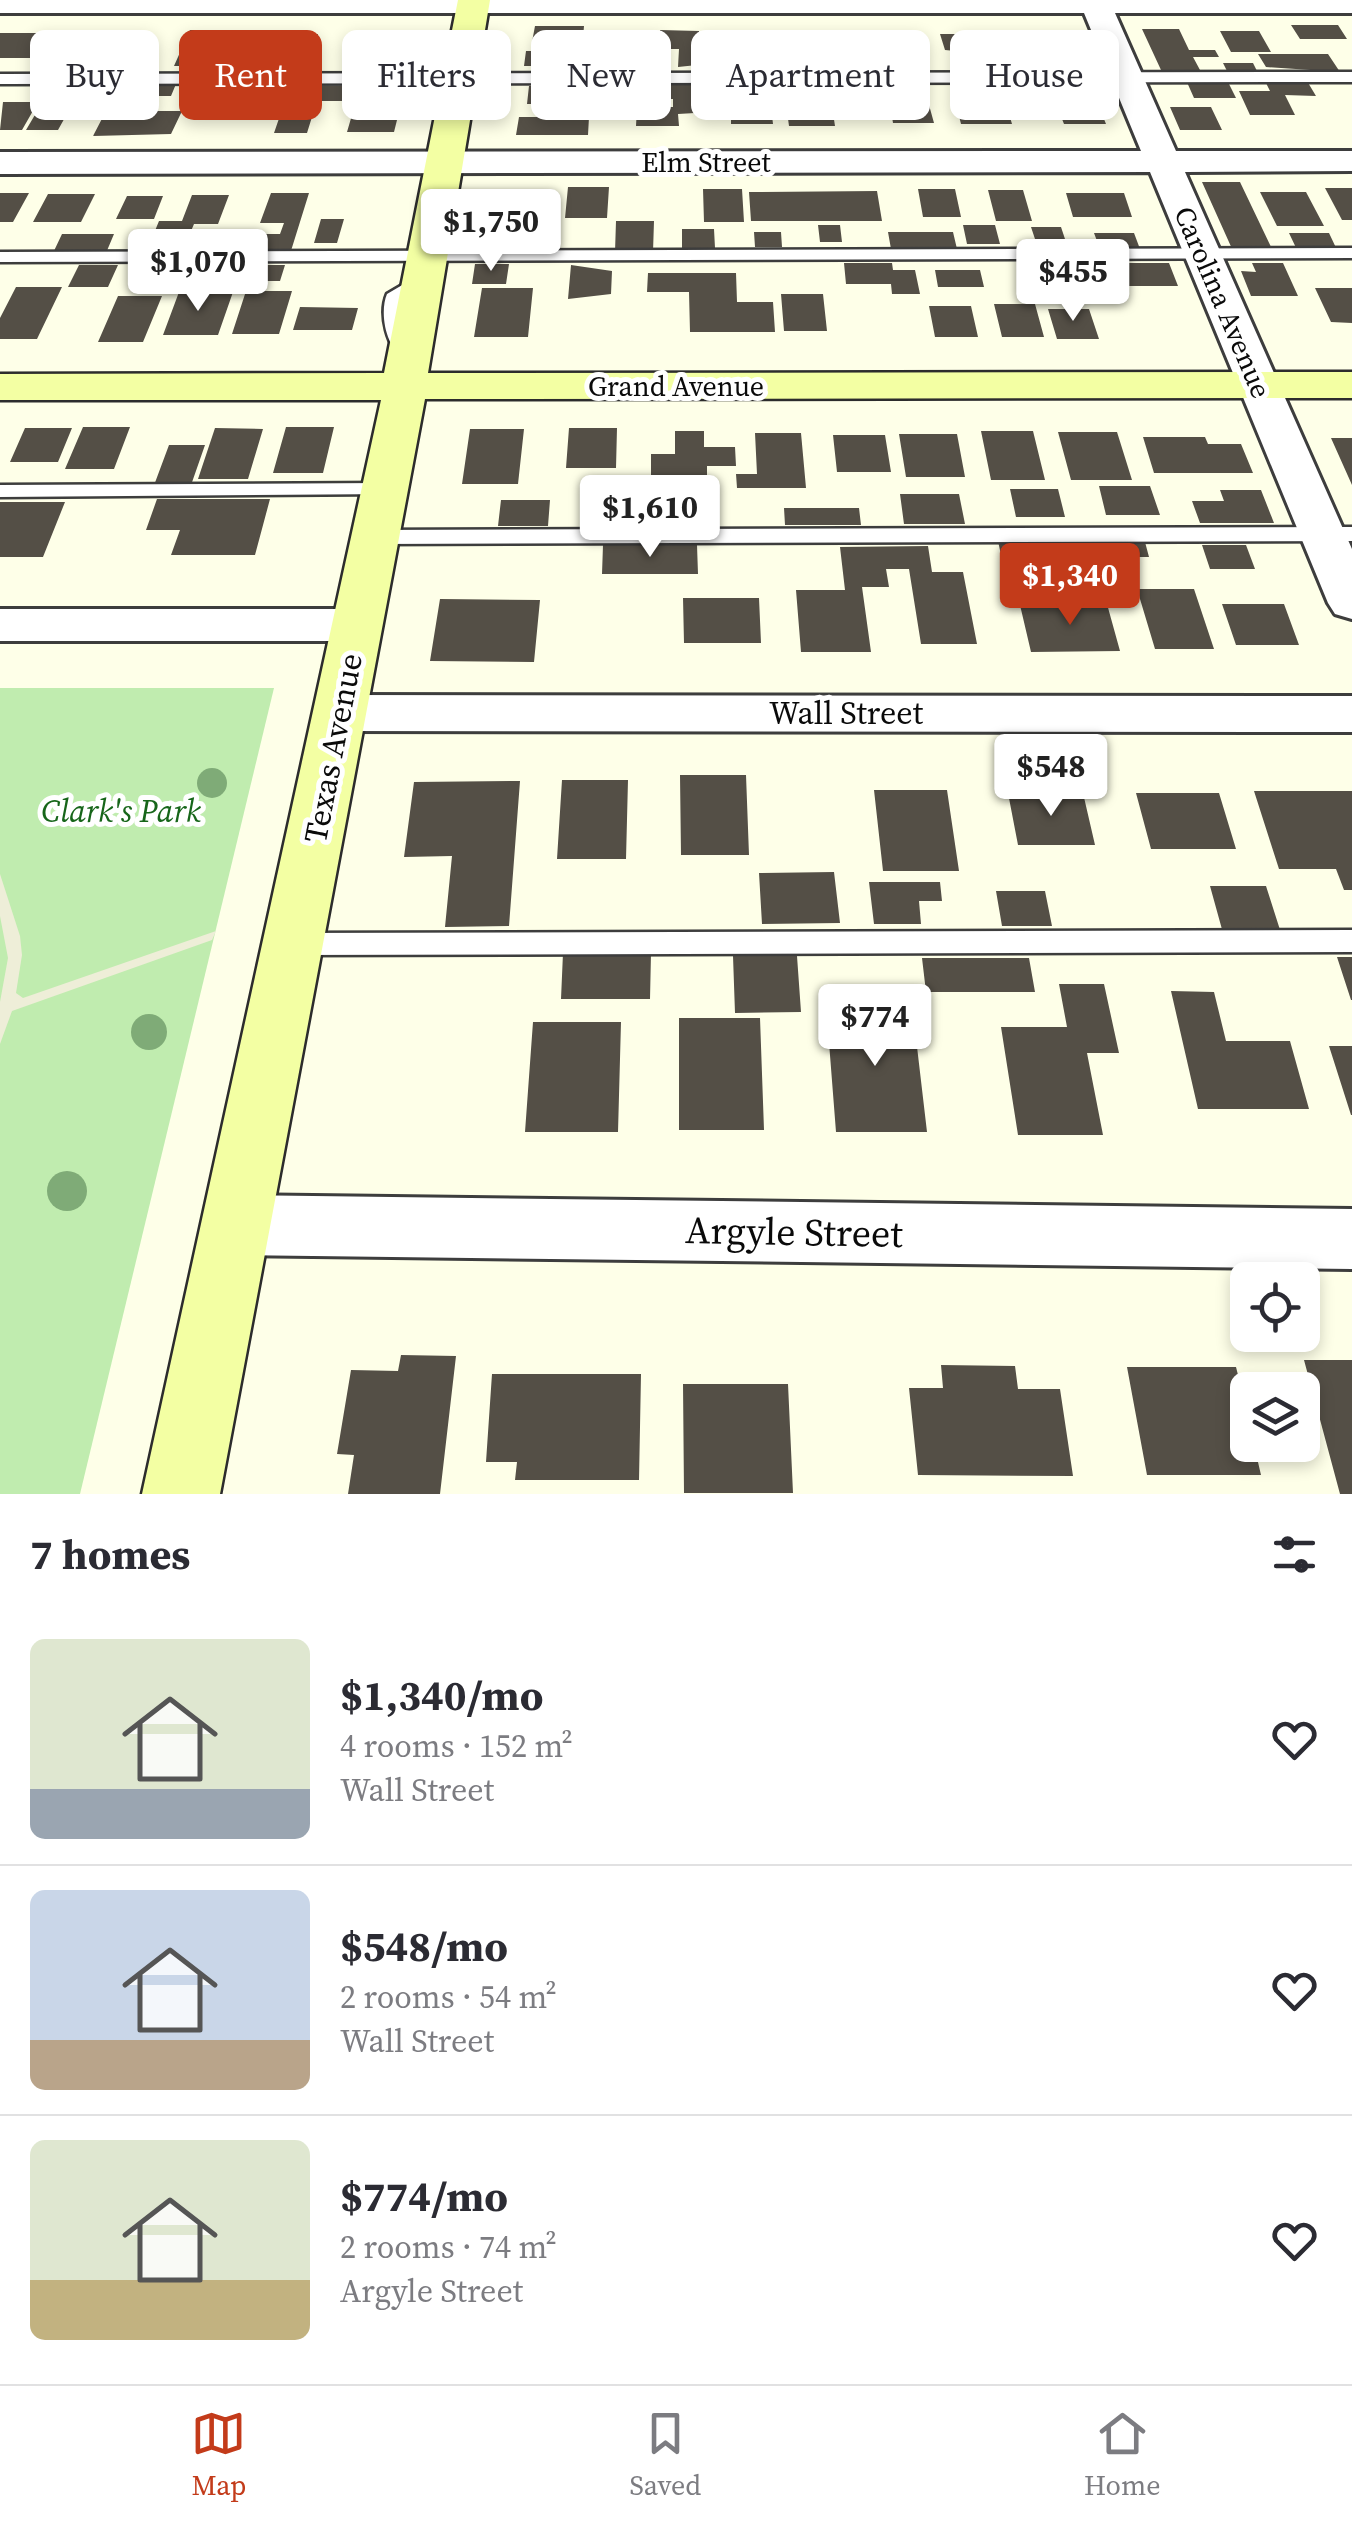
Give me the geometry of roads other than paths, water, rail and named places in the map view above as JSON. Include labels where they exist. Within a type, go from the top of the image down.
[{"type":"street","name":"Texas Avenue","points":[[469,30],[474,2]]},
{"type":"street","name":"Carolina Avenue","points":[[1096,2],[1258,385],[1337,534],[1352,604]]},
{"type":"street","points":[[0,4],[1352,4]]},
{"type":"street","name":"Texas Avenue","points":[[180,1494],[380,513],[451,120]]},
{"type":"street","name":"Elm Street","points":[[0,163],[1352,161]]},
{"type":"street","name":"Grand Avenue","points":[[0,387],[406,370],[1352,385]]},
{"type":"street","points":[[0,625],[358,624]]},
{"type":"street","name":"Wall Street","points":[[340,713],[1352,714]]},
{"type":"street","name":"Argyle Street","points":[[237,1225],[1352,1238]]},
{"type":"lane","points":[[511,80],[1352,76]]},
{"type":"lane","points":[[0,78],[342,79]]},
{"type":"lane","points":[[0,256],[424,267],[1352,254]]},
{"type":"lane","points":[[0,491],[380,513],[1337,534]]},
{"type":"lane","points":[[293,944],[1352,941]]},
{"type":"park label","name":"Clark's Park","points":[[121,811]]}]
